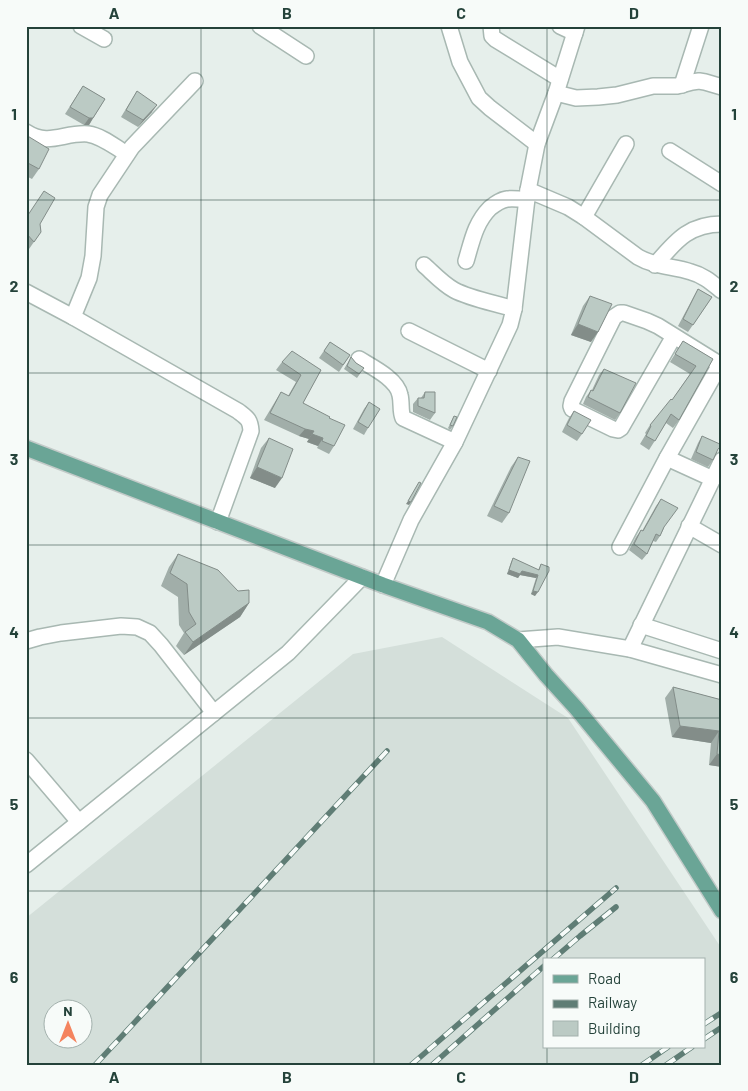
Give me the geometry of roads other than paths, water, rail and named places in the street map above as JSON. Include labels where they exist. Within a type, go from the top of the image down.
[{"type":"main road","points":[[26,448],[383,585],[488,622],[518,640],[653,801],[722,911]]},
{"type":"street","points":[[81,26],[104,39]]},
{"type":"street","points":[[260,26],[306,56]]},
{"type":"street","points":[[491,26],[492,36],[495,39],[576,98],[617,95],[653,86],[682,85],[699,81],[722,87]]},
{"type":"street","points":[[383,585],[412,520],[455,442],[510,325],[514,309],[527,195],[537,144],[576,30],[560,26]]},
{"type":"street","points":[[682,85],[701,26]]},
{"type":"street","points":[[451,27],[460,62],[480,98],[490,108],[537,144]]},
{"type":"street","points":[[73,317],[89,278],[93,256],[96,207],[100,195],[132,147],[194,81]]},
{"type":"street","points":[[26,132],[33,137],[45,140],[77,134],[90,134],[127,154]]},
{"type":"street","points":[[584,217],[626,144]]},
{"type":"street","points":[[670,151],[722,184]]},
{"type":"street","points":[[466,261],[476,228],[487,212],[501,200],[527,195],[568,208],[584,217],[646,262],[690,271],[707,279],[722,290]]},
{"type":"street","points":[[655,265],[677,240],[691,231],[712,224],[722,224]]},
{"type":"street","points":[[424,265],[454,290],[514,309]]},
{"type":"street","points":[[26,292],[238,411],[247,418],[251,431],[218,522]]},
{"type":"street","points":[[620,547],[718,365],[716,362],[674,336],[647,321],[624,313],[617,314],[572,401],[572,409],[618,430],[621,428],[674,336]]},
{"type":"street","points":[[409,331],[489,371]]},
{"type":"street","points":[[359,359],[396,386],[401,398],[401,415],[405,420],[455,442]]},
{"type":"street","points":[[667,458],[713,479]]},
{"type":"street","points":[[630,649],[722,460]]},
{"type":"street","points":[[689,526],[722,545]]},
{"type":"street","points":[[26,865],[288,653],[362,577]]},
{"type":"street","points":[[642,625],[722,650]]},
{"type":"street","points":[[31,637],[121,626],[137,627],[150,633],[161,644],[214,712]]},
{"type":"street","points":[[518,640],[558,637],[630,649],[722,675]]},
{"type":"street","points":[[26,760],[79,822]]},
{"type":"railway","points":[[95,1065],[387,751]]},
{"type":"railway","points":[[411,1065],[616,888]]},
{"type":"railway","points":[[554,958],[616,907]]},
{"type":"railway","points":[[432,1065],[543,967]]},
{"type":"railway","points":[[706,1023],[721,1013]]},
{"type":"railway","points":[[706,1038],[722,1027]]},
{"type":"railway","points":[[642,1065],[667,1048]]},
{"type":"railway","points":[[666,1065],[691,1048]]}]
